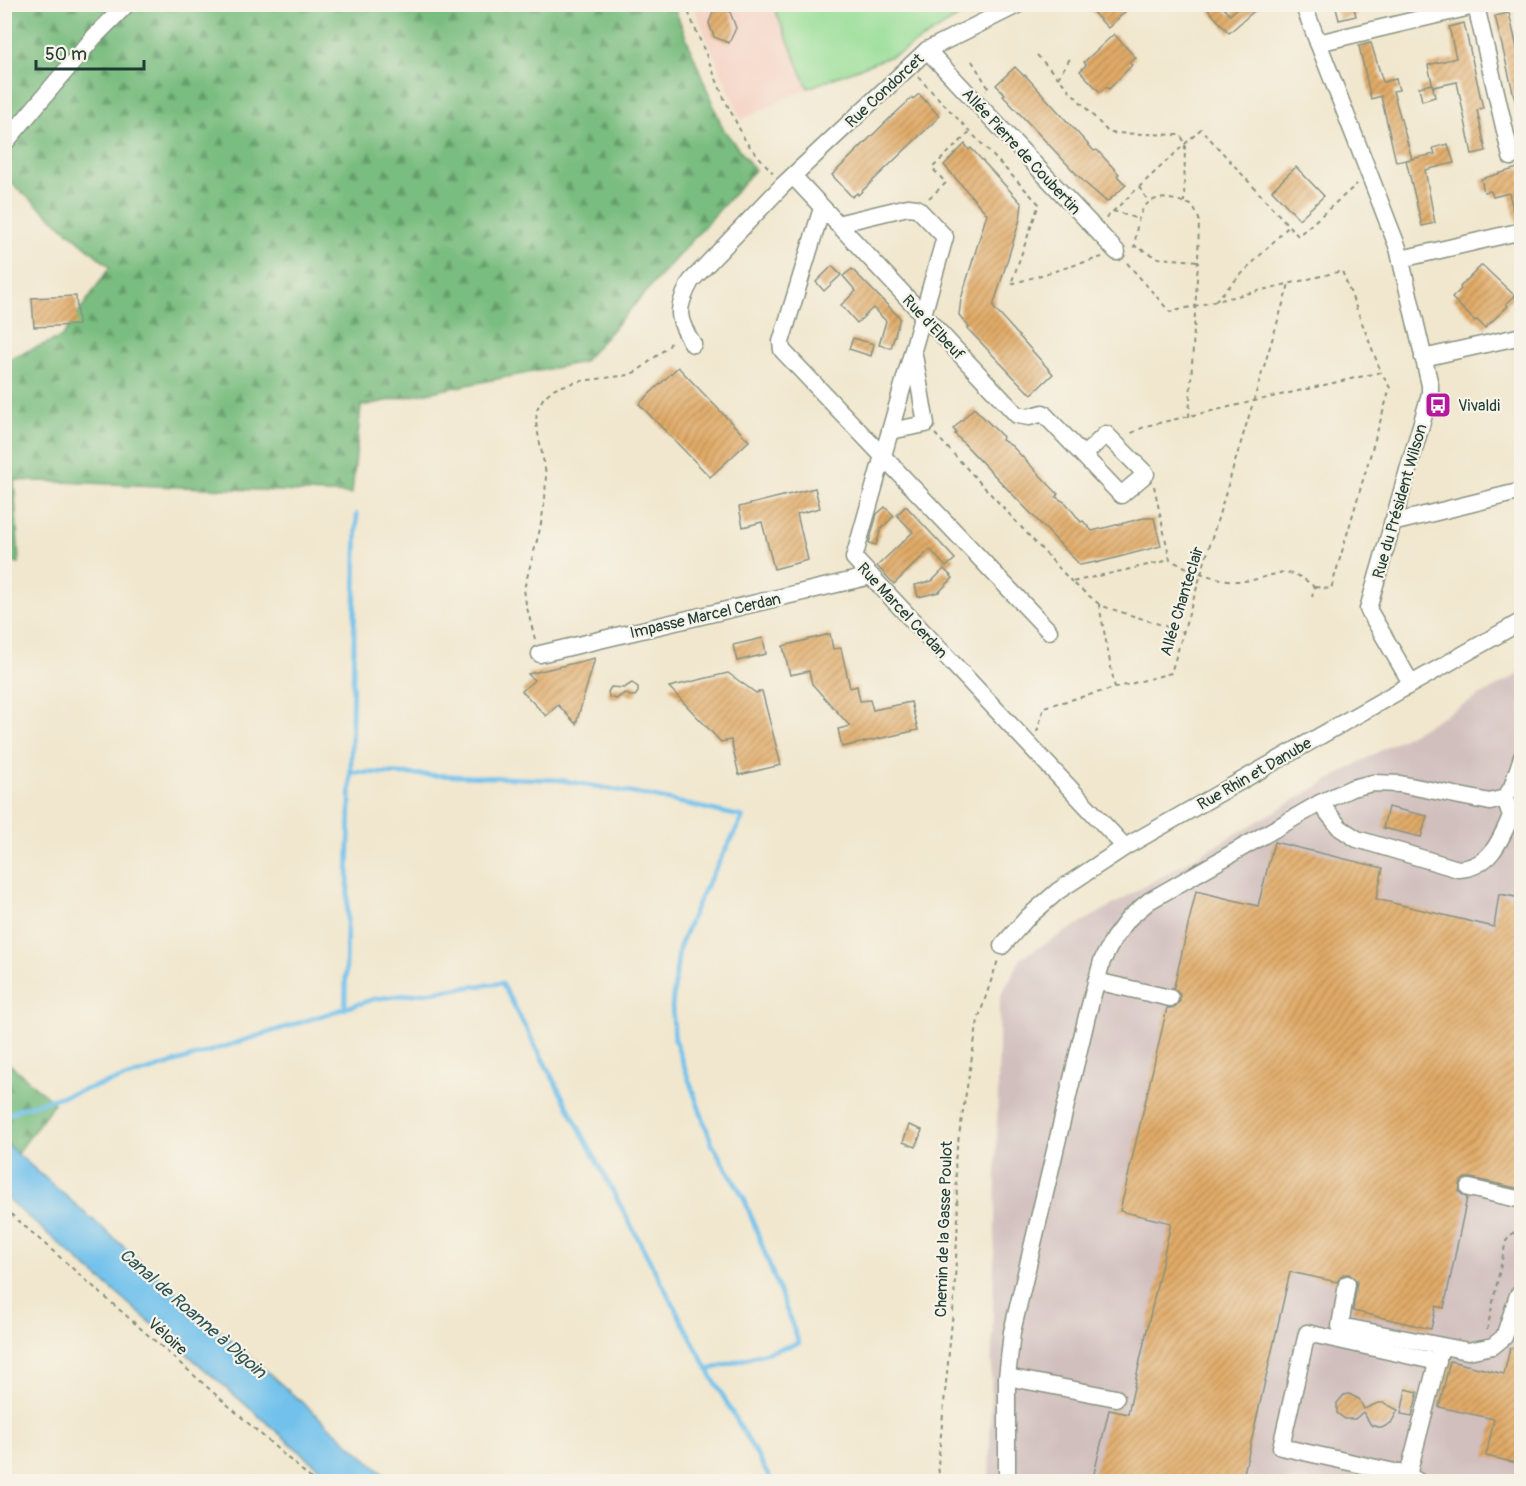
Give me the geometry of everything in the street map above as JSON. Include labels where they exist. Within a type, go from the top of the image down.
[{"type":"street","points":[[4,144],[94,37],[128,4]]},
{"type":"street","name":"Rue Condorcet","points":[[682,327],[680,315],[682,298],[691,281],[788,180],[927,50],[1019,4]]},
{"type":"street","name":"Rue du Président Wilson","points":[[1303,4],[1370,172],[1401,259],[1430,385],[1430,394],[1368,609],[1411,683]]},
{"type":"street","points":[[1318,43],[1479,5],[1511,157]]},
{"type":"street","name":"Allée Pierre de Coubertin","points":[[927,50],[1117,252]]},
{"type":"street","name":"Rue d'Elbeuf","points":[[788,180],[822,208],[1017,415],[1029,417],[1043,413],[1084,455]]},
{"type":"street","points":[[837,224],[908,207],[917,208]]},
{"type":"street","points":[[822,208],[781,342],[782,350],[1049,631]]},
{"type":"street","name":"Rue Marcel Cerdan","points":[[917,208],[945,237],[854,558],[1125,847]]},
{"type":"street","points":[[1401,259],[1521,231]]},
{"type":"street","points":[[682,327],[693,344]]},
{"type":"street","points":[[1423,358],[1521,336]]},
{"type":"street","points":[[890,431],[926,424],[913,350]]},
{"type":"street","points":[[1106,434],[1146,474],[1121,495],[1084,455],[1106,434]]},
{"type":"street","points":[[1392,524],[1521,491]]},
{"type":"street","name":"Impasse Marcel Cerdan","points":[[540,654],[871,576]]},
{"type":"street","name":"Rue Rhin et Danube","points":[[1002,946],[1058,891],[1125,847],[1521,621]]},
{"type":"street","points":[[1007,1482],[1007,1377],[1012,1332],[1096,981],[1102,962],[1114,938],[1129,918],[1149,901],[1320,803],[1352,788],[1373,783],[1400,784],[1490,802],[1505,798],[1512,788],[1521,758]]},
{"type":"street","points":[[1320,803],[1340,828],[1357,839],[1458,869],[1469,869],[1484,862],[1499,843],[1511,816],[1505,798]]},
{"type":"street","points":[[1096,981],[1170,998]]},
{"type":"street","points":[[1469,1188],[1521,1200]]},
{"type":"street","points":[[1347,1284],[1340,1326],[1440,1354]]},
{"type":"street","points":[[1440,1354],[1414,1478],[1281,1447],[1307,1333],[1440,1354],[1468,1351],[1493,1346],[1504,1337],[1518,1295]]},
{"type":"street","points":[[1007,1377],[1116,1398]]},
{"type":"path","points":[[685,4],[724,98],[746,142],[788,180]]},
{"type":"path","points":[[1037,55],[1109,133],[1181,135],[1185,144],[1184,202]]},
{"type":"path","points":[[1058,78],[1071,57]]},
{"type":"path","points":[[972,61],[989,89],[975,101]]},
{"type":"path","points":[[909,67],[1039,204],[1011,285],[1117,252],[1170,312],[1342,271],[1381,372],[1390,388],[1331,589],[1314,587],[1302,576],[1291,572],[1238,581],[1202,575],[1170,560],[1072,582]]},
{"type":"path","points":[[1095,228],[1201,129],[1299,236],[1370,172]]},
{"type":"path","points":[[917,208],[946,183],[932,168],[970,132]]},
{"type":"path","points":[[1139,187],[1150,203]]},
{"type":"path","points":[[1135,246],[1141,209],[1155,199],[1177,199],[1194,206],[1199,219],[1189,417]]},
{"type":"path","points":[[1113,211],[1138,219]]},
{"type":"path","points":[[1214,302],[1289,226]]},
{"type":"path","points":[[1146,253],[1158,258],[1198,261]]},
{"type":"path","name":"Allée Chanteclair","points":[[1032,749],[1044,707],[1171,673],[1289,284]]},
{"type":"path","points":[[540,654],[529,619],[524,589],[545,500],[546,474],[536,423],[537,409],[544,397],[555,388],[581,381],[628,375],[639,370],[669,346],[682,327]]},
{"type":"path","points":[[1116,444],[1146,426],[1381,372]]},
{"type":"path","points":[[926,424],[1072,582],[1099,605],[1184,632]]},
{"type":"path","points":[[1146,474],[1153,482],[1170,560]]},
{"type":"path","points":[[1312,598],[1314,587]]},
{"type":"path","points":[[1099,605],[1115,688]]},
{"type":"path","name":"Chemin de la Gasse Poulot","points":[[940,1482],[938,1465],[954,1301],[958,1217],[955,1160],[978,1020],[1002,946]]},
{"type":"path","name":"Véloire","points":[[4,1208],[315,1482]]},
{"type":"path","points":[[1484,1348],[1506,1241],[1513,1233],[1521,1229]]},
{"type":"shaded area","points":[[693,5],[773,5],[808,88],[741,120]]},
{"type":"shaded area","points":[[1521,673],[1521,1481],[989,1482],[1000,997],[1022,957],[1376,753]]},
{"type":"green space","points":[[5,4],[673,5],[723,129],[755,170],[583,362],[361,406],[352,494],[14,480],[19,563],[5,562],[5,360],[62,337],[110,267],[5,178]]},
{"type":"green space","points":[[773,5],[979,5],[899,53],[808,88]]},
{"type":"green space","points":[[5,1060],[54,1103],[17,1154],[5,1143]]},
{"type":"water","name":"Canal de Roanne à Digoin","points":[[5,1143],[392,1481],[334,1481],[5,1197]]},
{"type":"building","points":[[716,4],[727,4],[736,28],[729,43],[714,37],[709,23]]},
{"type":"building","points":[[1085,4],[1133,4],[1108,28]]},
{"type":"building","points":[[1203,4],[1220,4],[1230,15],[1242,4],[1262,4],[1229,33]]},
{"type":"building","points":[[1335,4],[1353,4],[1356,16],[1339,20]]},
{"type":"building","points":[[1509,13],[1521,65],[1521,109],[1517,109],[1495,16]]},
{"type":"building","points":[[1464,23],[1483,108],[1477,110],[1486,151],[1472,154],[1457,82],[1433,87],[1428,65],[1456,58],[1449,27]]},
{"type":"building","points":[[1114,34],[1136,58],[1129,63],[1132,65],[1109,89],[1106,87],[1100,92],[1080,71],[1086,65],[1084,62]]},
{"type":"building","points":[[1371,43],[1383,82],[1396,79],[1399,90],[1393,91],[1412,159],[1396,162],[1381,96],[1371,99],[1359,46]]},
{"type":"building","points":[[1015,67],[1025,75],[1094,151],[1097,150],[1119,174],[1117,176],[1126,185],[1107,202],[1084,182],[1003,96],[1005,94],[996,85]]},
{"type":"building","points":[[1432,84],[1435,97],[1422,101],[1419,87]]},
{"type":"building","points":[[919,94],[939,116],[858,195],[857,193],[852,197],[832,175],[889,119]]},
{"type":"building","points":[[965,144],[1022,204],[1020,219],[993,307],[1053,374],[1032,394],[967,328],[969,327],[959,315],[961,299],[987,214],[944,165]]},
{"type":"building","points":[[1448,144],[1454,163],[1425,170],[1435,223],[1422,226],[1406,160],[1435,154],[1433,148]]},
{"type":"building","points":[[1296,167],[1324,196],[1299,219],[1272,190]]},
{"type":"building","points":[[1521,167],[1521,221],[1516,222],[1509,193],[1493,197],[1491,191],[1484,192],[1481,179]]},
{"type":"building","points":[[1482,265],[1515,296],[1485,328],[1452,298]]},
{"type":"building","points":[[832,266],[841,275],[824,291],[816,282]]},
{"type":"building","points":[[852,269],[900,318],[891,348],[879,345],[886,321],[873,308],[857,323],[841,305],[856,291],[843,276]]},
{"type":"building","points":[[76,296],[78,325],[34,327],[32,298]]},
{"type":"building","points":[[853,338],[874,344],[871,356],[849,349]]},
{"type":"building","points":[[678,367],[749,441],[710,477],[639,404]]},
{"type":"building","points":[[974,408],[1003,437],[1002,440],[1012,446],[1058,494],[1056,497],[1066,503],[1081,522],[1083,521],[1092,531],[1144,518],[1154,518],[1161,546],[1080,565],[955,434],[953,429]]},
{"type":"building","points":[[815,488],[820,508],[797,514],[808,560],[774,569],[762,522],[743,527],[739,507]]},
{"type":"building","points":[[906,506],[955,559],[946,567],[930,549],[894,584],[877,566],[913,532],[897,515]]},
{"type":"building","points":[[885,507],[894,516],[881,529],[876,545],[869,543],[877,514]]},
{"type":"building","points":[[944,569],[953,578],[939,592],[918,597],[915,585],[932,581]]},
{"type":"building","points":[[830,634],[833,649],[841,648],[850,688],[857,686],[860,701],[870,700],[873,710],[911,702],[918,730],[842,747],[838,729],[850,726],[812,684],[809,671],[790,675],[783,646]]},
{"type":"building","points":[[763,638],[766,654],[737,661],[733,645]]},
{"type":"building","points":[[595,658],[576,724],[558,705],[546,716],[522,691],[534,680],[528,674]]},
{"type":"building","points":[[728,673],[756,693],[762,691],[781,765],[739,775],[731,740],[721,742],[669,687]]},
{"type":"building","points":[[632,683],[638,687],[635,696],[625,693],[616,699],[609,697],[608,692],[611,687],[624,688]]},
{"type":"building","points":[[1388,807],[1427,816],[1421,837],[1383,828]]},
{"type":"building","points":[[1274,842],[1383,868],[1376,899],[1494,927],[1499,894],[1521,898],[1521,1189],[1471,1178],[1461,1181],[1459,1192],[1467,1198],[1444,1308],[1436,1306],[1431,1329],[1353,1311],[1357,1281],[1349,1274],[1343,1274],[1337,1282],[1290,1272],[1242,1482],[1092,1482],[1109,1410],[1128,1414],[1171,1223],[1120,1211],[1167,1008],[1174,1008],[1180,1001],[1180,994],[1172,988],[1196,891],[1258,906]]},
{"type":"building","points":[[909,1125],[922,1130],[916,1147],[903,1142]]},
{"type":"building","points":[[1510,1348],[1521,1350],[1521,1464],[1486,1456],[1494,1419],[1439,1407],[1450,1361],[1504,1374]]},
{"type":"building","points":[[1406,1389],[1418,1392],[1412,1416],[1401,1414]]},
{"type":"building","points":[[1349,1394],[1359,1399],[1364,1409],[1384,1403],[1398,1410],[1391,1423],[1382,1428],[1371,1425],[1363,1412],[1355,1419],[1345,1419],[1337,1413],[1337,1403],[1344,1395]]},
{"type":"waterway","points":[[345,1009],[357,514]]},
{"type":"waterway","points":[[351,772],[560,780],[655,797],[743,817],[700,898],[679,948],[672,1007],[675,1041],[712,1144],[744,1198],[799,1343],[708,1370],[772,1482]]},
{"type":"waterway","points":[[4,1117],[19,1109],[151,1070],[374,999],[502,983],[708,1370]]},
{"type":"place","name":"Vivaldi","points":[[1438,405]]}]
